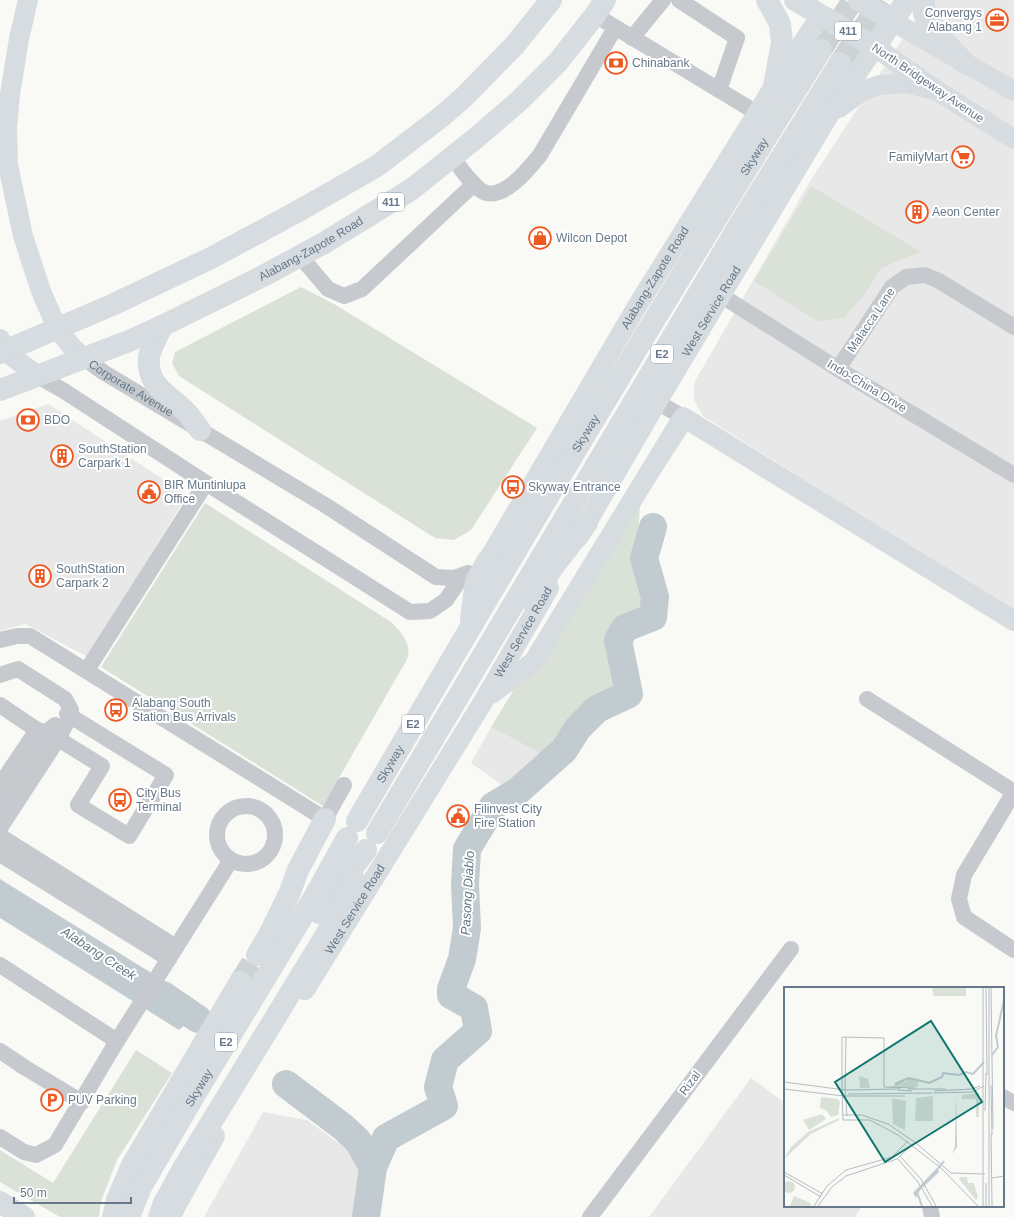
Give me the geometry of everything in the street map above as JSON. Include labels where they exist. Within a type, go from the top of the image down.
[{"type":"highway","points":[[2,348],[57,328],[118,302],[213,257],[302,209],[377,166],[441,117],[464,97],[514,46],[551,0]]},
{"type":"highway","points":[[767,0],[780,24],[782,43],[774,86]]},
{"type":"highway","name":"411","points":[[795,0],[826,8]]},
{"type":"highway","name":"411","points":[[859,0],[892,21]]},
{"type":"highway","name":"411","points":[[875,47],[907,0]]},
{"type":"highway","points":[[924,0],[924,13],[931,28],[966,63]]},
{"type":"highway","name":"Alabang-Zapote Road","points":[[0,390],[129,341],[162,326],[324,243],[412,189],[476,138],[519,101],[558,62],[600,8]]},
{"type":"highway","name":"North Bridgeway Avenue","points":[[826,8],[875,47]]},
{"type":"highway","name":"Skyway","points":[[145,1217],[152,1193],[318,902],[352,829],[470,627],[723,206],[821,50]]},
{"type":"highway","name":"Skyway","points":[[129,1217],[141,1187],[201,1084],[318,902],[372,842],[746,214],[840,63]]},
{"type":"highway","points":[[162,326],[149,356],[150,369],[154,382],[162,392],[189,415],[200,430]]},
{"type":"highway","points":[[487,647],[521,620],[553,567],[587,524]]},
{"type":"highway","name":"E2","points":[[470,627],[476,581],[488,560]]},
{"type":"highway","points":[[257,955],[270,933],[298,870],[324,819]]},
{"type":"highway","points":[[159,1217],[164,1203],[184,1167],[338,915],[372,842]]},
{"type":"highway","points":[[113,1217],[117,1200],[132,1165],[240,982]]},
{"type":"highway","points":[[0,1202],[24,1217]]},
{"type":"main road","name":"Corporate Avenue","points":[[28,0],[19,39],[4,128],[4,166],[31,264],[41,292],[57,328],[71,346],[84,358]]},
{"type":"main road","name":"Alabang-Zapote Road","points":[[488,560],[628,321],[774,86],[826,8]]},
{"type":"main road","points":[[892,21],[1014,91]]},
{"type":"main road","name":"North Bridgeway Avenue","points":[[875,47],[939,92],[1014,139]]},
{"type":"main road","name":"West Service Road","points":[[172,1217],[177,1204],[219,1129],[482,702],[657,402],[722,296],[829,115],[875,47]]},
{"type":"main road","points":[[829,115],[862,91],[880,85],[907,83],[939,92]]},
{"type":"main road","name":"Corporate Avenue","points":[[2,348],[38,376]]},
{"type":"main road","points":[[482,702],[534,662],[682,418],[1014,621]]},
{"type":"street","points":[[632,38],[663,0]]},
{"type":"street","points":[[679,0],[737,38],[719,90]]},
{"type":"street","points":[[600,8],[615,28],[757,113]]},
{"type":"street","points":[[452,157],[474,184],[485,192],[491,193],[502,190],[512,184],[527,171],[540,155],[615,28]]},
{"type":"street","points":[[300,256],[328,289],[344,296],[350,294],[362,289],[474,184]]},
{"type":"street","name":"Malacca Lane","points":[[838,369],[892,287],[906,277],[925,275],[939,281],[1014,327]]},
{"type":"street","name":"Indo-China Drive","points":[[722,296],[838,369],[1014,475]]},
{"type":"street","name":"Corporate Avenue","points":[[84,358],[103,372],[325,504],[436,577],[454,578],[474,570],[488,560]]},
{"type":"street","name":"Corporate Avenue","points":[[38,376],[64,391],[410,612],[430,611],[446,600],[463,575]]},
{"type":"street","points":[[657,402],[682,418]]},
{"type":"street","points":[[87,670],[206,483]]},
{"type":"street","points":[[0,640],[17,636],[30,636],[87,670],[324,819],[344,785]]},
{"type":"street","points":[[0,675],[18,669],[65,699],[70,713],[166,776],[129,836],[78,805],[102,766],[0,705]]},
{"type":"street","points":[[867,699],[1014,792],[964,875],[959,899],[964,917],[1014,950]]},
{"type":"street","points":[[0,784],[70,713]]},
{"type":"street","points":[[0,807],[48,734]]},
{"type":"street","points":[[0,828],[48,734]]},
{"type":"street","points":[[0,836],[173,953]]},
{"type":"street","points":[[0,854],[173,953]]},
{"type":"street","points":[[0,1137],[24,1152],[36,1155],[55,1145],[117,1042],[231,860]]},
{"type":"street","name":"Rizal","points":[[590,1217],[791,949]]},
{"type":"street","points":[[0,965],[117,1042]]},
{"type":"street","points":[[0,1051],[82,1102]]},
{"type":"street","points":[[1004,1098],[1014,1103]]},
{"type":"street","points":[[930,1207],[932,1217]]},
{"type":"shaded area","points":[[928,0],[1014,0],[1014,612],[703,416],[694,400],[694,383],[809,183]]},
{"type":"shaded area","points":[[811,186],[921,252],[880,269],[867,291],[844,318],[817,321],[754,281]]},
{"type":"shaded area","points":[[301,287],[334,304],[537,428],[471,530],[454,540],[435,538],[179,376],[172,363],[175,352]]},
{"type":"shaded area","points":[[48,404],[187,495],[88,657],[25,624],[0,631],[0,421]]},
{"type":"shaded area","points":[[690,428],[640,505],[637,554],[651,608],[621,627],[610,643],[624,693],[590,706],[547,757],[491,727],[670,437]]},
{"type":"shaded area","points":[[205,503],[391,622],[404,637],[408,646],[408,656],[405,662],[323,806],[101,667]]},
{"type":"shaded area","points":[[491,727],[547,757],[527,774],[505,787],[471,763]]},
{"type":"shaded area","points":[[136,1050],[172,1073],[117,1160],[101,1201],[99,1217],[60,1217],[0,1182],[0,1150],[53,1183]]},
{"type":"shaded area","points":[[751,1078],[784,1102],[784,1207],[861,1207],[855,1217],[649,1217]]},
{"type":"shaded area","points":[[263,1112],[307,1120],[348,1150],[363,1168],[357,1217],[204,1217]]},
{"type":"water","points":[[0,879],[198,1002],[195,1016],[179,1030],[0,918]]},
{"type":"waterway","name":"Pasong Diablo","points":[[366,1217],[373,1167],[386,1138],[444,1106],[438,1087],[445,1060],[478,1031],[474,1008],[451,995],[451,989],[462,959],[467,928],[465,885],[467,849],[493,806],[518,791],[564,750],[578,728],[597,709],[629,694],[618,640],[625,628],[653,617],[655,597],[644,558],[653,527]]},
{"type":"waterway","name":"Alabang Creek","points":[[163,995],[198,1019]]},
{"type":"waterway","name":"Alabang Creek","points":[[286,1084],[343,1127],[358,1141],[373,1167]]},
{"type":"tunnel","points":[[821,50],[853,0]]},
{"type":"tunnel","points":[[840,63],[882,0]]},
{"type":"tunnel","points":[[240,982],[257,955]]},
{"type":"place","name":"Convergys Alabang 1","points":[[997,20]]},
{"type":"place","name":"Chinabank","points":[[616,63]]},
{"type":"place","name":"FamilyMart","points":[[963,157]]},
{"type":"place","name":"Aeon Center","points":[[917,212]]},
{"type":"place","name":"Wilcon Depot","points":[[540,238]]},
{"type":"place","name":"BDO","points":[[28,420]]},
{"type":"place","name":"SouthStation Carpark 1","points":[[62,456]]},
{"type":"place","name":"Skyway Entrance","points":[[513,487]]},
{"type":"place","name":"BIR Muntinlupa Office","points":[[149,492]]},
{"type":"place","name":"SouthStation Carpark 2","points":[[40,576]]},
{"type":"place","name":"Alabang South Station Bus Arrivals","points":[[116,710]]},
{"type":"place","name":"City Bus Terminal","points":[[120,800]]},
{"type":"place","name":"Filinvest City Fire Station","points":[[458,816]]},
{"type":"place","name":"PUV Parking","points":[[52,1100]]}]
